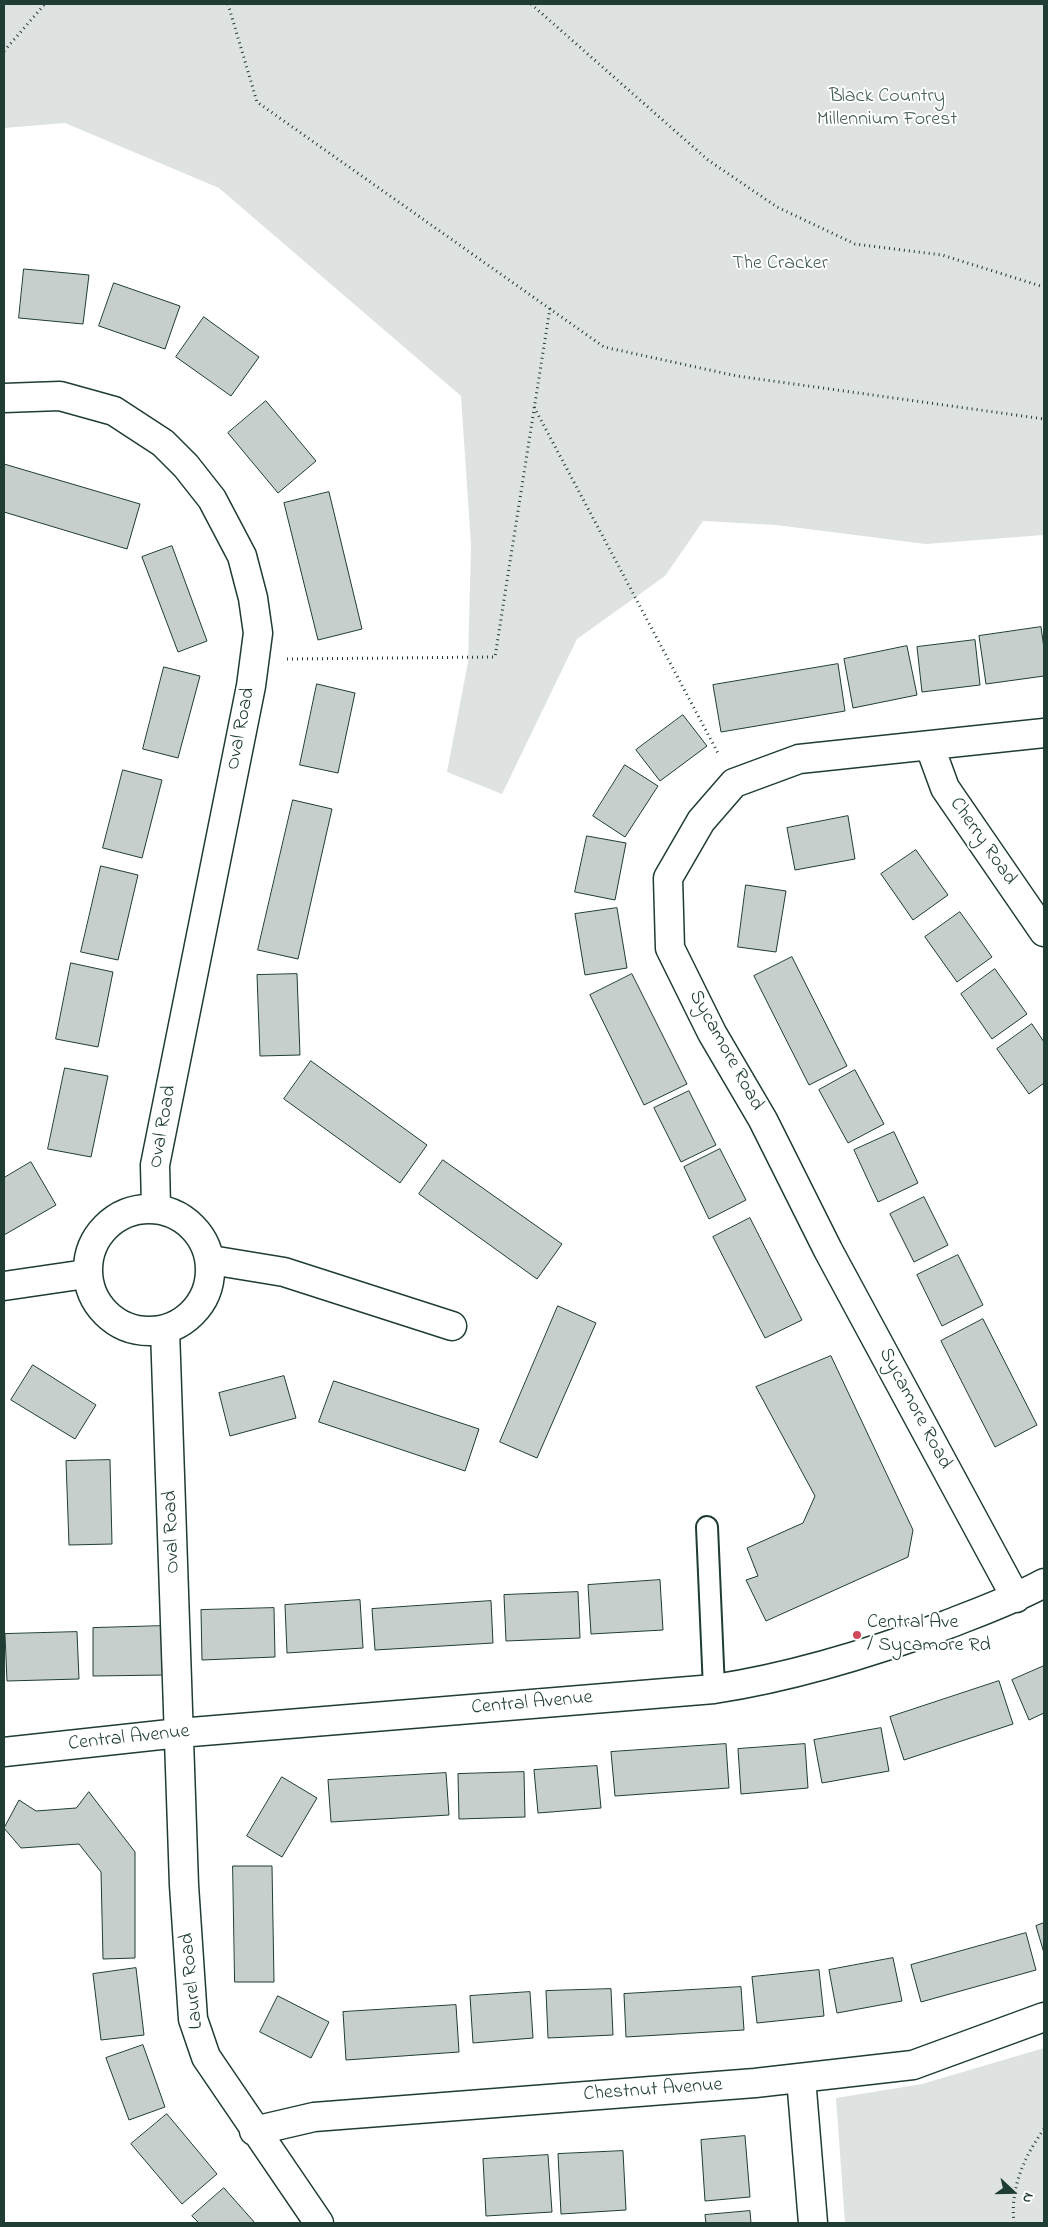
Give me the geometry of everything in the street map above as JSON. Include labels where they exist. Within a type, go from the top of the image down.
[{"type":"street","name":"Oval Road","points":[[4,398],[60,396],[114,411],[163,442],[186,466],[212,499],[242,556],[253,598],[258,633],[251,686],[155,1165],[156,1207]]},
{"type":"street","name":"Sycamore Road","points":[[1016,1598],[828,1250],[763,1120],[712,1033],[670,948],[668,878],[701,821],[734,783],[799,759],[930,747],[1044,733]]},
{"type":"street","name":"Cherry Road","points":[[930,747],[945,788],[1044,932]]},
{"type":"street","points":[[156,1207],[181,1216],[201,1235],[211,1260],[208,1290],[191,1316],[165,1330],[138,1332],[112,1321],[94,1300],[86,1274],[95,1238],[120,1214],[156,1207]]},
{"type":"street","points":[[211,1260],[284,1272],[452,1326]]},
{"type":"street","points":[[4,1286],[86,1274]]},
{"type":"street","name":"Oval Road","points":[[165,1330],[179,1733]]},
{"type":"street","name":"Central Avenue","points":[[4,1752],[179,1733],[714,1689],[757,1683],[887,1647],[1016,1598],[1044,1583]]},
{"type":"street","name":"Laurel Road","points":[[179,1733],[184,1884],[193,2019],[206,2058],[254,2131],[319,2223]]},
{"type":"street","name":"Chestnut Avenue","points":[[254,2131],[314,2117],[801,2078],[914,2066],[1044,2017]]},
{"type":"street","points":[[801,2078],[813,2223]]},
{"type":"lane","points":[[707,1527],[714,1689]]},
{"type":"path","points":[[4,51],[45,4]]},
{"type":"path","points":[[228,4],[257,102],[604,347],[737,376],[1044,419]]},
{"type":"path","points":[[531,4],[708,160],[777,207],[854,244],[942,255],[1044,287]]},
{"type":"path","points":[[254,659],[495,657],[550,308]]},
{"type":"path","points":[[534,407],[734,783]]},
{"type":"path","points":[[1014,2223],[1012,2209],[1019,2176],[1029,2150],[1044,2129]]},
{"type":"green space","name":"The Cracker","points":[[4,4],[1044,4],[1044,535],[926,544],[776,525],[703,521],[665,576],[577,639],[502,794],[447,772],[468,662],[471,545],[461,396],[219,188],[65,123],[4,128]]},
{"type":"green space","points":[[1044,2048],[1044,2223],[845,2223],[836,2098],[922,2084]]},
{"type":"building","points":[[24,269],[89,275],[83,324],[19,318]]},
{"type":"building","points":[[114,283],[180,306],[165,349],[99,326]]},
{"type":"building","points":[[204,317],[259,357],[231,396],[176,357]]},
{"type":"building","points":[[266,401],[316,461],[278,493],[228,433]]},
{"type":"building","points":[[4,464],[140,504],[127,549],[4,512]]},
{"type":"building","points":[[329,492],[362,629],[318,640],[284,503]]},
{"type":"building","points":[[172,546],[207,641],[178,652],[142,557]]},
{"type":"building","points":[[1041,627],[1044,648],[1044,676],[986,684],[979,636]]},
{"type":"building","points":[[975,640],[980,685],[922,692],[917,647]]},
{"type":"building","points":[[907,646],[917,695],[853,708],[844,659]]},
{"type":"building","points":[[838,664],[845,711],[721,732],[713,685]]},
{"type":"building","points":[[164,667],[200,676],[178,758],[143,749]]},
{"type":"building","points":[[317,684],[355,693],[338,773],[300,765]]},
{"type":"building","points":[[683,715],[707,746],[660,781],[636,750]]},
{"type":"building","points":[[625,765],[658,786],[625,837],[593,816]]},
{"type":"building","points":[[123,770],[162,780],[142,858],[103,848]]},
{"type":"building","points":[[293,800],[332,809],[298,959],[258,950]]},
{"type":"building","points":[[848,816],[855,859],[795,870],[787,828]]},
{"type":"building","points":[[587,836],[626,843],[615,900],[575,892]]},
{"type":"building","points":[[916,850],[948,895],[913,920],[881,874]]},
{"type":"building","points":[[101,866],[138,875],[118,960],[81,952]]},
{"type":"building","points":[[746,885],[786,891],[776,952],[738,947]]},
{"type":"building","points":[[617,908],[627,968],[585,975],[575,914]]},
{"type":"building","points":[[960,912],[992,957],[957,982],[925,937]]},
{"type":"building","points":[[792,957],[847,1066],[809,1085],[754,976]]},
{"type":"building","points":[[71,963],[113,972],[98,1047],[56,1039]]},
{"type":"building","points":[[995,969],[1027,1014],[992,1039],[961,994]]},
{"type":"building","points":[[297,974],[300,1055],[260,1056],[257,975]]},
{"type":"building","points":[[632,974],[687,1084],[644,1105],[590,995]]},
{"type":"building","points":[[1032,1024],[1044,1042],[1044,1083],[1029,1094],[997,1049]]},
{"type":"building","points":[[311,1061],[427,1145],[400,1183],[284,1099]]},
{"type":"building","points":[[65,1068],[108,1076],[91,1157],[48,1149]]},
{"type":"building","points":[[855,1070],[884,1124],[848,1143],[819,1090]]},
{"type":"building","points":[[689,1091],[716,1145],[681,1162],[654,1108]]},
{"type":"building","points":[[894,1132],[918,1183],[878,1202],[854,1150]]},
{"type":"building","points":[[720,1149],[746,1200],[709,1219],[684,1167]]},
{"type":"building","points":[[443,1160],[562,1244],[537,1279],[419,1194]]},
{"type":"building","points":[[31,1162],[56,1205],[4,1235],[4,1178]]},
{"type":"building","points":[[924,1197],[948,1245],[914,1262],[890,1214]]},
{"type":"building","points":[[750,1218],[802,1320],[765,1338],[713,1237]]},
{"type":"building","points":[[958,1255],[983,1305],[942,1326],[917,1275]]},
{"type":"building","points":[[558,1306],[596,1323],[537,1458],[500,1442]]},
{"type":"building","points":[[983,1319],[1037,1425],[995,1447],[941,1341]]},
{"type":"building","points":[[831,1356],[913,1530],[908,1557],[766,1621],[746,1580],[758,1576],[747,1548],[803,1523],[815,1496],[756,1387]]},
{"type":"building","points":[[33,1365],[96,1405],[75,1439],[11,1400]]},
{"type":"building","points":[[284,1376],[296,1418],[230,1436],[219,1393]]},
{"type":"building","points":[[334,1381],[479,1429],[465,1471],[319,1422]]},
{"type":"building","points":[[110,1460],[112,1544],[69,1545],[66,1461]]},
{"type":"building","points":[[660,1580],[663,1630],[591,1634],[588,1585]]},
{"type":"building","points":[[578,1592],[580,1638],[506,1641],[504,1595]]},
{"type":"building","points":[[360,1600],[363,1648],[287,1653],[285,1605]]},
{"type":"building","points":[[491,1601],[493,1643],[375,1650],[372,1609]]},
{"type":"building","points":[[274,1608],[275,1657],[202,1660],[201,1610]]},
{"type":"building","points":[[164,1626],[165,1675],[93,1676],[93,1628]]},
{"type":"building","points":[[77,1632],[79,1679],[7,1681],[5,1634]]},
{"type":"building","points":[[1044,1666],[1044,1713],[1029,1720],[1012,1680]]},
{"type":"building","points":[[999,1681],[1013,1724],[904,1760],[890,1717]]},
{"type":"building","points":[[881,1728],[889,1771],[822,1783],[814,1740]]},
{"type":"building","points":[[726,1744],[729,1788],[615,1796],[611,1752]]},
{"type":"building","points":[[805,1744],[808,1788],[741,1794],[738,1749]]},
{"type":"building","points":[[597,1766],[601,1808],[538,1813],[534,1770]]},
{"type":"building","points":[[524,1772],[525,1817],[459,1819],[458,1774]]},
{"type":"building","points":[[446,1773],[449,1815],[331,1822],[328,1780]]},
{"type":"building","points":[[282,1777],[317,1798],[282,1857],[247,1836]]},
{"type":"building","points":[[89,1792],[135,1852],[135,1958],[103,1959],[101,1872],[79,1844],[21,1848],[4,1828],[19,1800],[36,1811],[76,1808]]},
{"type":"building","points":[[233,1866],[272,1866],[274,1982],[235,1982]]},
{"type":"building","points":[[1044,1923],[1044,1953],[1036,1926]]},
{"type":"building","points":[[1026,1933],[1036,1970],[921,2002],[911,1965]]},
{"type":"building","points":[[893,1958],[902,2001],[837,2013],[829,1970]]},
{"type":"building","points":[[136,1968],[144,2035],[101,2040],[93,1974]]},
{"type":"building","points":[[819,1970],[824,2016],[757,2023],[752,1977]]},
{"type":"building","points":[[741,1987],[744,2030],[626,2037],[624,1994]]},
{"type":"building","points":[[611,1989],[613,2035],[548,2038],[546,1991]]},
{"type":"building","points":[[530,1992],[533,2038],[473,2043],[470,1996]]},
{"type":"building","points":[[278,1996],[329,2022],[311,2058],[260,2032]]},
{"type":"building","points":[[456,2005],[459,2052],[346,2060],[343,2012]]},
{"type":"building","points":[[143,2045],[165,2107],[129,2120],[106,2058]]},
{"type":"building","points":[[167,2114],[217,2174],[182,2204],[131,2144]]},
{"type":"building","points":[[745,2136],[750,2197],[705,2201],[701,2140]]},
{"type":"building","points":[[623,2151],[626,2210],[561,2214],[558,2154]]},
{"type":"building","points":[[548,2155],[552,2212],[486,2216],[483,2159]]},
{"type":"building","points":[[224,2188],[255,2223],[199,2223],[192,2216]]},
{"type":"building","points":[[750,2211],[751,2223],[706,2223],[705,2215]]},
{"type":"place","name":"Central Ave / Sycamore Rd","points":[[857,1635]]},
{"type":"park label","name":"Black Country Millennium Forest","points":[[887,110]]}]
